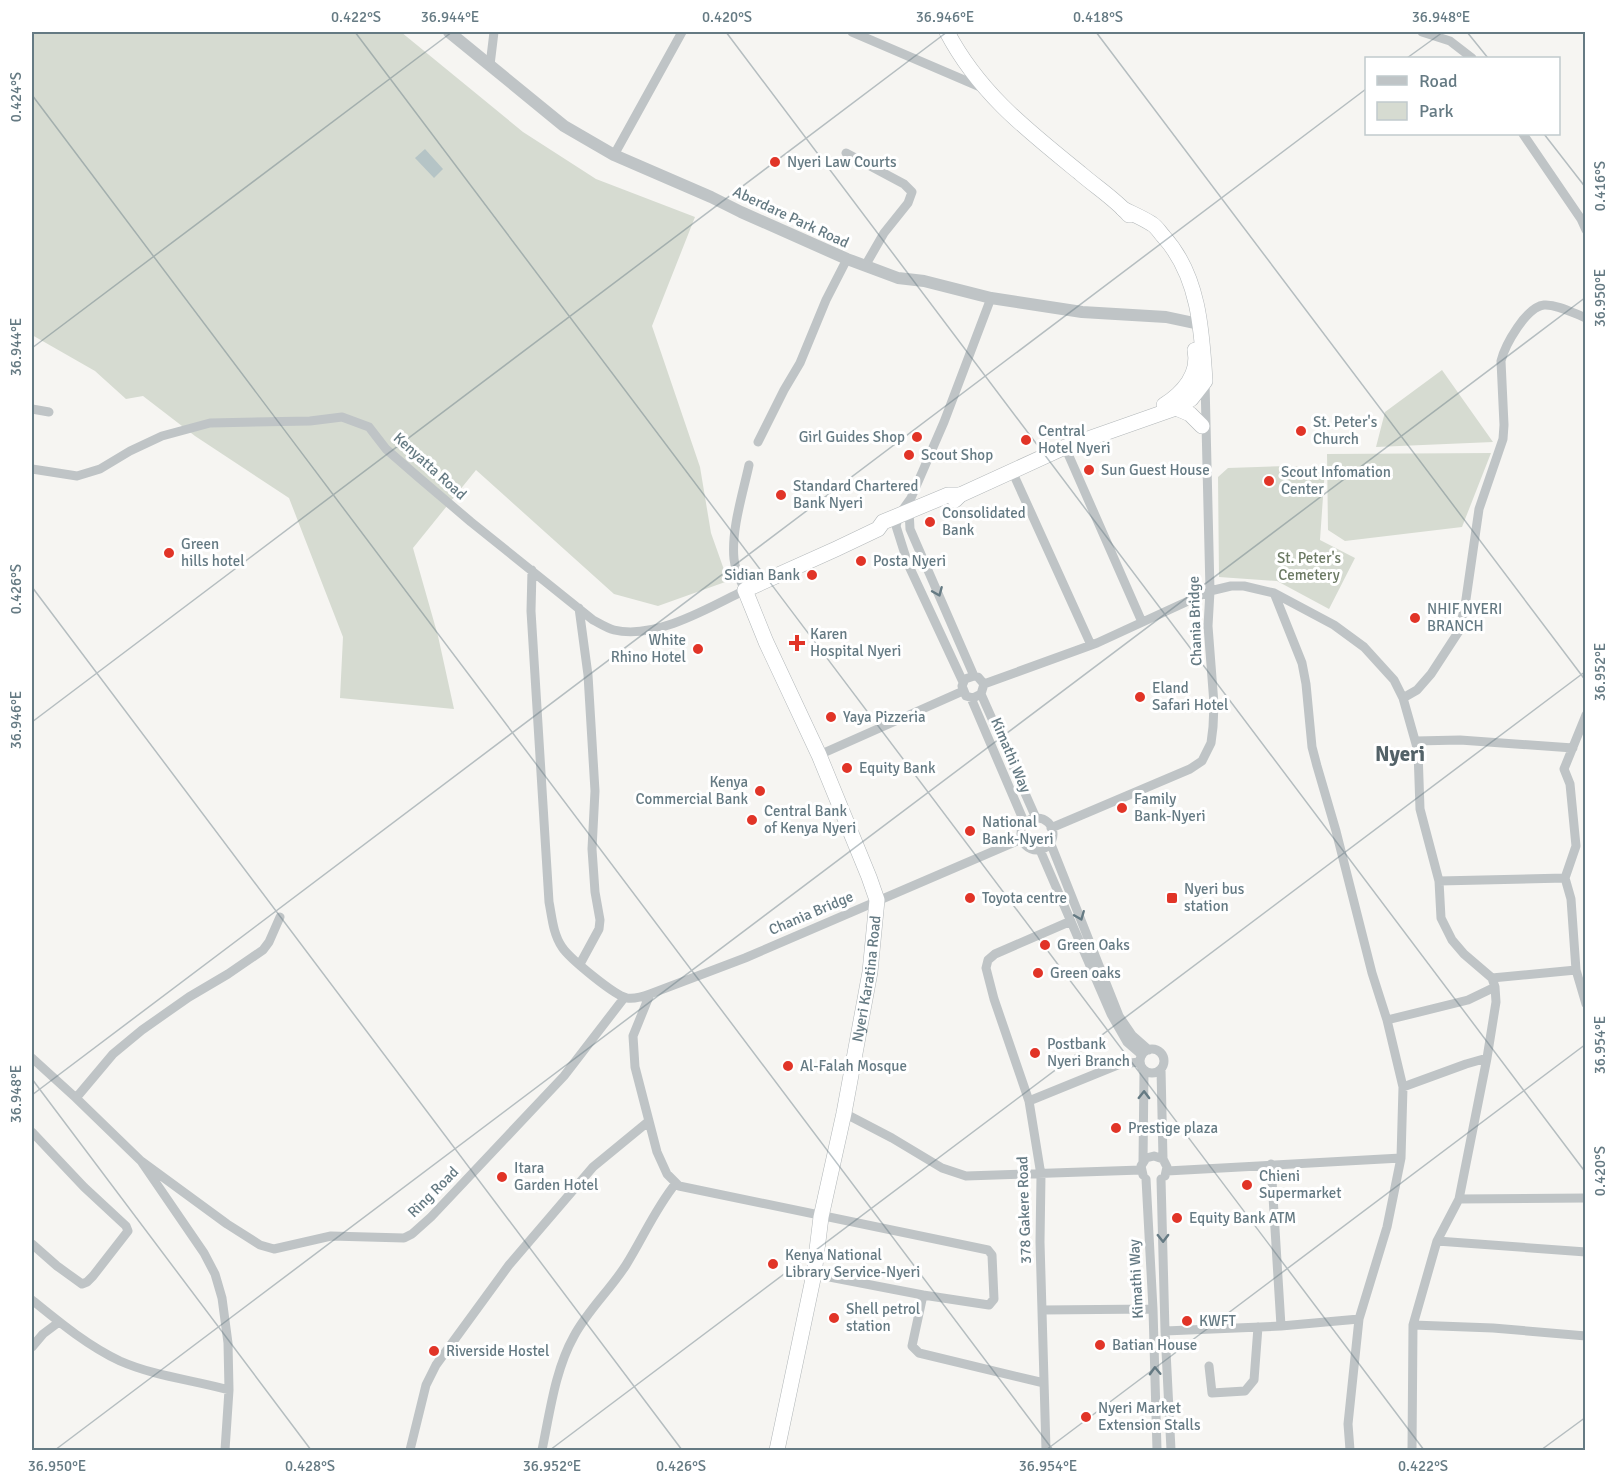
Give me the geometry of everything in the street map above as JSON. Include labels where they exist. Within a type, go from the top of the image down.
[{"type":"highway","points":[[745,590],[878,529],[883,522],[905,515],[948,495],[960,495],[1065,447],[1176,408],[1188,402],[1203,385],[1194,318],[1173,259],[1123,209],[1012,117],[986,89],[957,51],[947,32]]},
{"type":"highway","points":[[1141,419],[1182,392],[1191,378],[1197,360],[1194,318]]},
{"type":"highway","points":[[1176,408],[1190,414],[1202,426]]},
{"type":"highway","name":"Nyeri Karatina Road","points":[[745,590],[766,642],[819,755],[877,900],[870,972],[844,1113],[821,1217],[814,1274],[777,1450]]},
{"type":"street","name":"Aberdare Park Road","points":[[449,32],[564,126],[614,155],[847,260],[898,278],[924,281],[991,298],[1082,312],[1194,318]]},
{"type":"street","points":[[490,65],[494,32]]},
{"type":"street","points":[[614,155],[682,32]]},
{"type":"street","points":[[852,32],[986,89]]},
{"type":"street","points":[[1422,32],[1450,41],[1471,57]]},
{"type":"street","points":[[1524,135],[1581,219],[1586,230]]},
{"type":"street","points":[[846,153],[904,184],[912,192],[908,203],[885,233],[865,266]]},
{"type":"street","points":[[758,442],[800,363],[826,300],[847,260]]},
{"type":"street","points":[[984,684],[981,694],[970,698],[963,686],[908,564],[905,515],[944,422],[991,298]]},
{"type":"street","points":[[1403,698],[1417,690],[1431,674],[1459,631],[1465,606],[1479,509],[1503,439],[1501,361],[1504,351],[1529,313],[1538,307],[1553,305],[1586,318]]},
{"type":"street","name":"Chania Bridge","points":[[1197,360],[1203,385],[1208,463],[1206,492]]},
{"type":"street","name":"Chania Bridge","points":[[1051,828],[1190,769],[1202,761],[1211,743],[1214,704],[1208,626],[1210,591],[1203,463],[1203,385]]},
{"type":"street","points":[[32,409],[49,412]]},
{"type":"street","name":"Kenyatta Road","points":[[32,469],[77,476],[100,469],[162,436],[210,423],[310,421],[342,417],[369,427],[386,449],[471,522],[593,620],[611,629],[636,631],[663,627],[745,590]]},
{"type":"street","points":[[1065,447],[1142,622]]},
{"type":"street","points":[[745,590],[735,566],[734,543],[749,465]]},
{"type":"street","points":[[1012,471],[1091,645]]},
{"type":"street","points":[[905,515],[974,676]]},
{"type":"street","points":[[532,570],[531,611],[549,902],[555,931],[562,947],[602,984],[624,998]]},
{"type":"street","points":[[984,684],[1091,645],[1210,591],[1231,586],[1244,586],[1274,593],[1334,625],[1364,647],[1394,680],[1403,698],[1418,751],[1420,809],[1439,881],[1441,918],[1452,940],[1493,983],[1496,1002],[1459,1199],[1437,1242],[1413,1325],[1412,1450]]},
{"type":"street","points":[[1274,593],[1302,663],[1312,747],[1372,973],[1387,1020],[1403,1088],[1401,1158],[1387,1227],[1359,1319],[1348,1424],[1350,1450]]},
{"type":"street","points":[[579,608],[588,675],[595,791],[592,849],[600,920],[599,929],[580,964]]},
{"type":"street","points":[[819,755],[963,686],[968,677],[978,677],[984,684]]},
{"type":"street","name":"Kimathi Way","points":[[981,694],[1036,818]]},
{"type":"street","name":"Kimathi Way","points":[[970,698],[1025,824]]},
{"type":"street","points":[[1586,715],[1564,769],[1570,784],[1576,846],[1565,879],[1571,899],[1576,970],[1586,1004]]},
{"type":"street","points":[[1416,741],[1460,740],[1573,748]]},
{"type":"street","points":[[1036,818],[1045,821],[1053,835],[1050,842],[1041,850],[1027,847],[1022,840],[1021,831],[1025,824],[1036,818]]},
{"type":"street","name":"Chania Bridge","points":[[624,998],[636,998],[650,994],[744,958],[1022,840]]},
{"type":"street","points":[[1050,842],[1119,1016],[1132,1035],[1151,1073],[1161,1069]]},
{"type":"street","points":[[1041,850],[1116,1026],[1127,1042],[1144,1059]]},
{"type":"street","points":[[1439,881],[1565,879]]},
{"type":"street","points":[[76,1098],[112,1054],[142,1030],[263,950],[280,917]]},
{"type":"street","name":"378 Gakere Road","points":[[1046,1450],[1040,1242],[1041,1175],[1029,1101],[994,999],[986,968],[988,960],[995,954],[1071,921]]},
{"type":"street","points":[[1387,1020],[1468,1000],[1493,983],[1576,970]]},
{"type":"street","points":[[650,994],[633,1036],[635,1066],[657,1152],[667,1174],[679,1186],[991,1252],[994,1299],[989,1305],[814,1274]]},
{"type":"street","name":"Ring Road","points":[[32,1058],[141,1161],[226,1224],[260,1245],[274,1249],[331,1236],[404,1238],[431,1217],[564,1076],[624,998]]},
{"type":"street","points":[[1029,1101],[1120,1064],[1144,1059],[1157,1050],[1164,1060],[1161,1069],[1163,1159],[1166,1162],[1164,1175]]},
{"type":"street","points":[[1403,1088],[1487,1058]]},
{"type":"street","name":"Kimathi Way","points":[[1144,1059],[1143,1170],[1153,1308],[1157,1450]]},
{"type":"street","points":[[844,1113],[952,1173],[966,1176],[1143,1170]]},
{"type":"street","points":[[410,1450],[426,1385],[436,1365],[509,1265],[593,1167],[649,1121]]},
{"type":"street","points":[[32,1132],[84,1187],[126,1226],[128,1232],[87,1282],[82,1284],[32,1244]]},
{"type":"street","points":[[1143,1170],[1150,1156],[1159,1156],[1163,1159]]},
{"type":"street","points":[[1143,1170],[1154,1182],[1164,1175],[1271,1164],[1401,1158]]},
{"type":"street","name":"Ring Road","points":[[141,1161],[204,1253],[215,1274],[225,1314],[228,1342],[229,1390],[225,1450]]},
{"type":"street","points":[[1271,1164],[1281,1326]]},
{"type":"street","name":"Kimathi Way","points":[[1164,1175],[1165,1331],[1171,1450]]},
{"type":"street","points":[[542,1450],[556,1387],[566,1351],[574,1334],[625,1266],[664,1198],[676,1183]]},
{"type":"street","points":[[1459,1199],[1586,1198]]},
{"type":"street","points":[[1437,1242],[1586,1251]]},
{"type":"street","points":[[923,1295],[912,1346],[914,1350],[1044,1383]]},
{"type":"street","points":[[32,1300],[59,1322],[121,1361],[229,1390]]},
{"type":"street","points":[[1043,1310],[1153,1308]]},
{"type":"street","points":[[1165,1331],[1281,1326],[1359,1319]]},
{"type":"street","points":[[32,1347],[43,1334],[59,1322]]},
{"type":"street","points":[[1413,1325],[1493,1328],[1586,1336]]},
{"type":"street","points":[[1209,1366],[1212,1393],[1245,1391],[1254,1380],[1258,1327]]},
{"type":"green space","points":[[32,32],[401,32],[523,132],[596,179],[695,217],[652,326],[700,467],[711,533],[728,581],[658,606],[614,594],[476,470],[413,548],[438,636],[454,709],[340,698],[343,637],[289,498],[195,436],[143,396],[126,399],[95,371],[32,335]]},
{"type":"green space","points":[[1442,370],[1493,442],[1376,447],[1385,412]]},
{"type":"green space","points":[[1491,453],[1462,527],[1345,541],[1328,530],[1327,454]]},
{"type":"green space","name":"St. Peter's Cemetery","points":[[1288,466],[1325,468],[1320,540],[1355,558],[1329,609],[1277,581],[1219,577],[1218,477],[1228,468]]},
{"type":"shaded area","points":[[425,149],[443,169],[434,178],[415,158]]},
{"type":"place","name":"Nyeri Law Courts","points":[[775,162]]},
{"type":"place","name":"St. Peter's Church","points":[[1301,431]]},
{"type":"place","name":"Girl Guides Shop","points":[[917,437]]},
{"type":"place","name":"Central Hotel Nyeri","points":[[1026,440]]},
{"type":"place","name":"Scout Shop","points":[[909,455]]},
{"type":"place","name":"Sun Guest House","points":[[1089,470]]},
{"type":"place","name":"Scout Infomation Center","points":[[1269,481]]},
{"type":"place","name":"Standard Chartered Bank Nyeri","points":[[781,495]]},
{"type":"place","name":"Consolidated Bank","points":[[930,522]]},
{"type":"place","name":"Green hills hotel","points":[[169,553]]},
{"type":"place","name":"Posta Nyeri","points":[[861,561]]},
{"type":"place","name":"Sidian Bank","points":[[812,575]]},
{"type":"place","name":"NHIF NYERI BRANCH","points":[[1415,618]]},
{"type":"place","name":"Karen Hospital Nyeri","points":[[797,643]]},
{"type":"place","name":"White Rhino Hotel","points":[[698,649]]},
{"type":"place","name":"Eland Safari Hotel","points":[[1140,697]]},
{"type":"place","name":"Yaya Pizzeria","points":[[831,717]]},
{"type":"place","name":"Equity Bank","points":[[847,768]]},
{"type":"place","name":"Kenya Commercial Bank","points":[[760,791]]},
{"type":"place","name":"Family Bank-Nyeri","points":[[1122,808]]},
{"type":"place","name":"Central Bank of Kenya Nyeri","points":[[752,820]]},
{"type":"place","name":"National Bank-Nyeri","points":[[970,831]]},
{"type":"place","name":"Toyota centre","points":[[970,898]]},
{"type":"place","name":"Nyeri bus station","points":[[1172,898]]},
{"type":"place","name":"Green Oaks","points":[[1045,945]]},
{"type":"place","name":"Green oaks","points":[[1038,973]]},
{"type":"place","name":"Postbank Nyeri Branch","points":[[1035,1053]]},
{"type":"place","name":"Al-Falah Mosque","points":[[788,1066]]},
{"type":"place","name":"Prestige plaza","points":[[1116,1128]]},
{"type":"place","name":"Itara Garden Hotel","points":[[502,1177]]},
{"type":"place","name":"Chieni Supermarket","points":[[1247,1185]]},
{"type":"place","name":"Equity Bank ATM","points":[[1177,1218]]},
{"type":"place","name":"Kenya National Library Service-Nyeri","points":[[773,1264]]},
{"type":"place","name":"Shell petrol station","points":[[834,1318]]},
{"type":"place","name":"KWFT","points":[[1187,1321]]},
{"type":"place","name":"Batian House","points":[[1100,1345]]},
{"type":"place","name":"Riverside Hostel","points":[[434,1351]]},
{"type":"place","name":"Nyeri Market Extension Stalls","points":[[1086,1417]]},
{"type":"district","name":"Nyeri","points":[[1400,754]]}]
